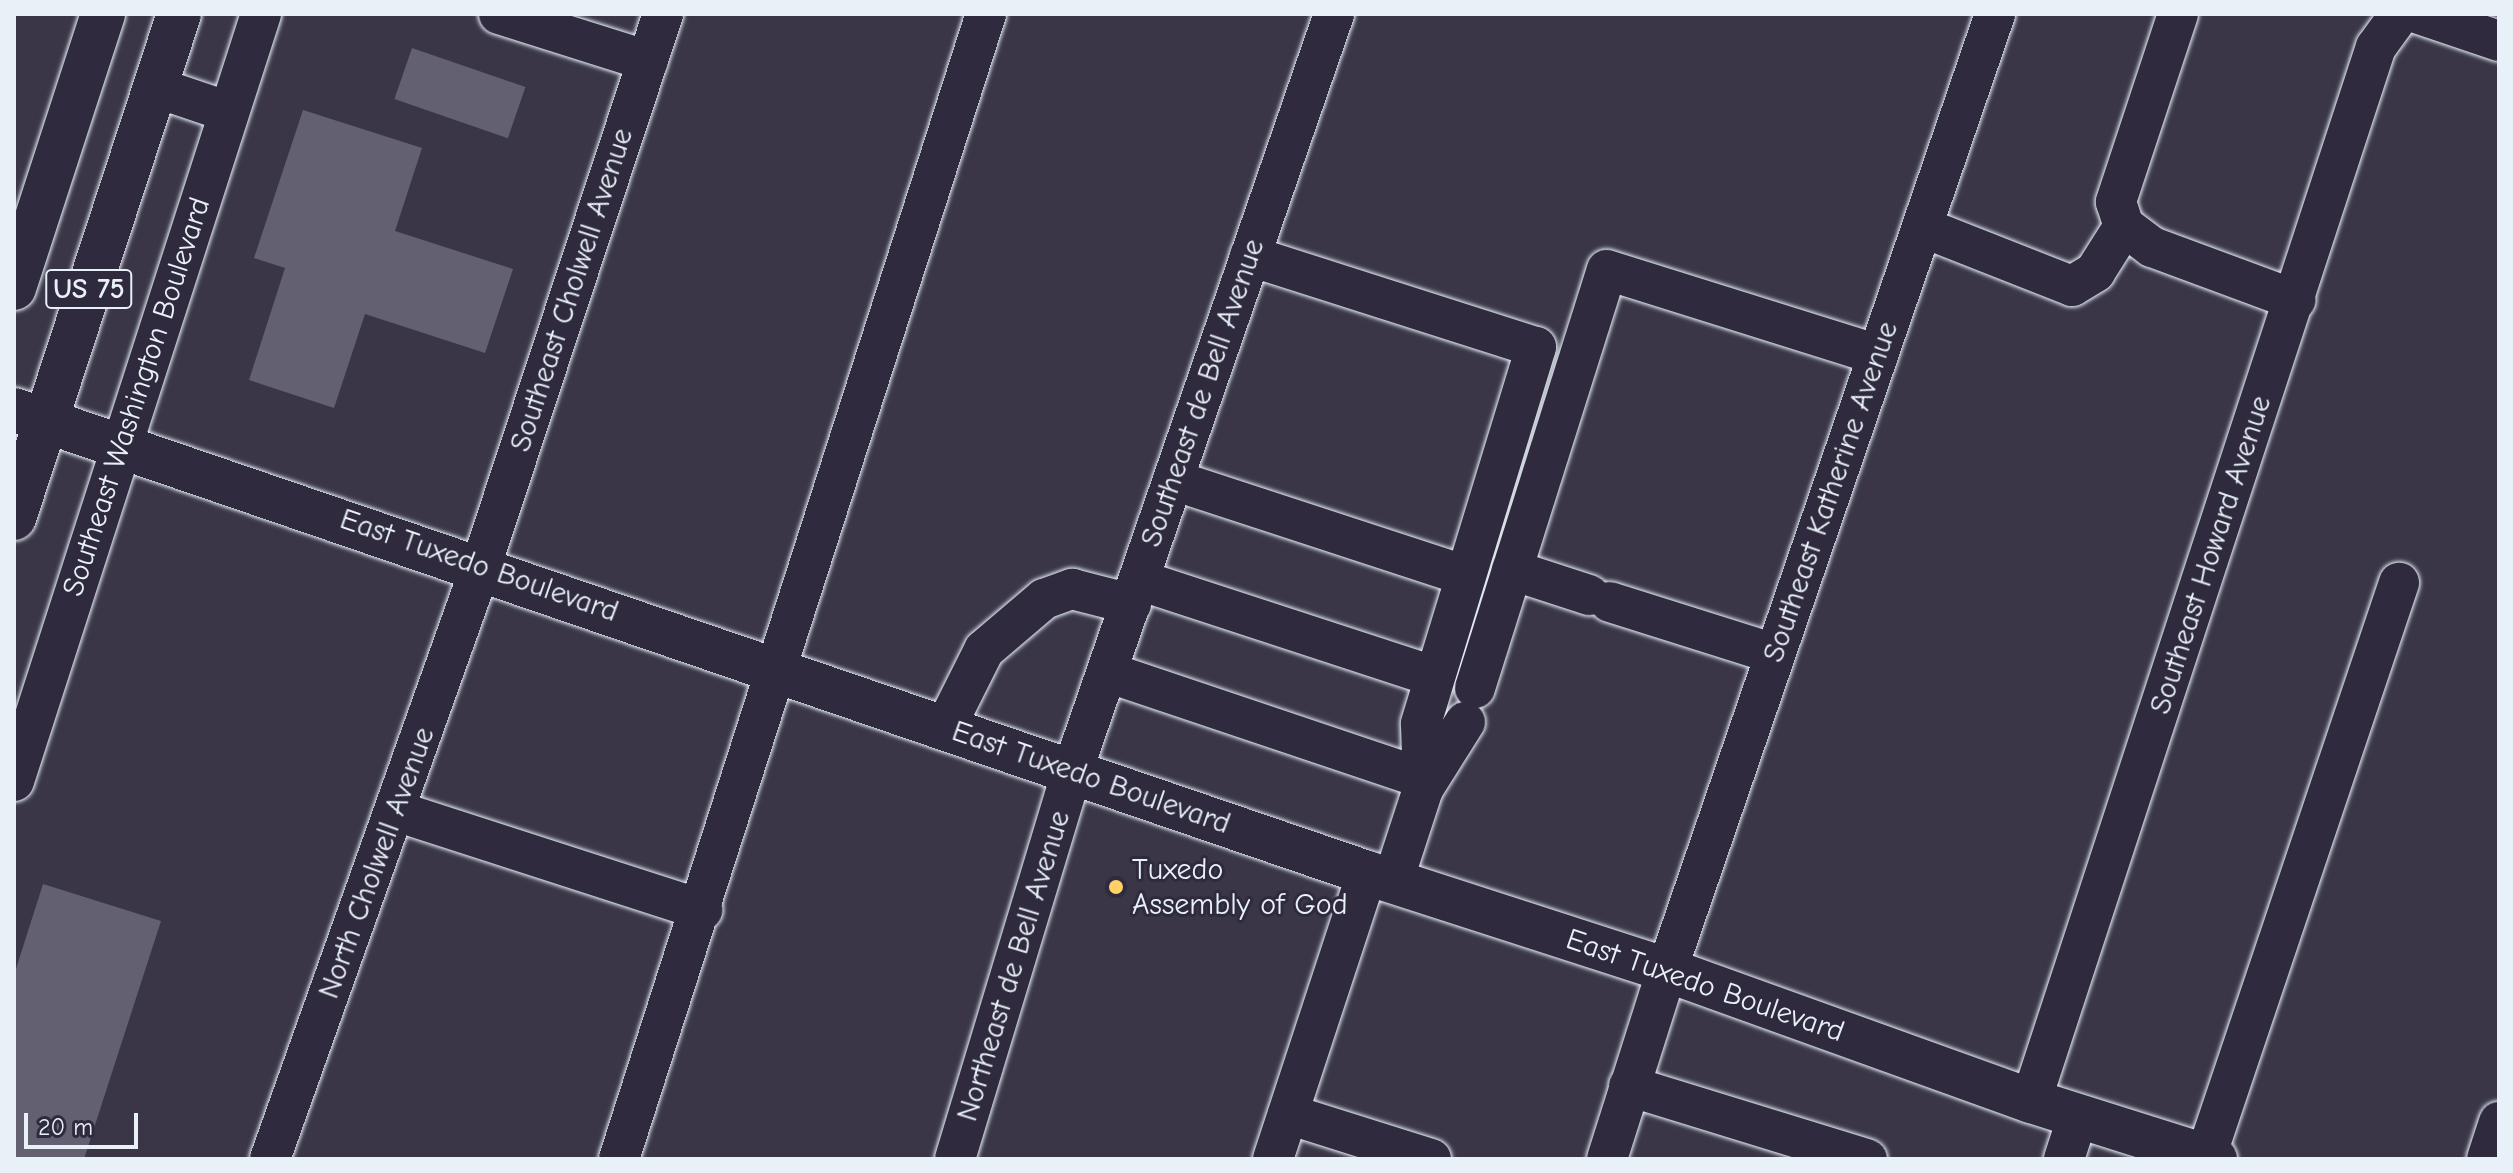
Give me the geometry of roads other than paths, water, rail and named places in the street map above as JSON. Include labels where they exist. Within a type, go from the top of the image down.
[{"type":"main road","name":"US 75","points":[[14,288],[103,14]]},
{"type":"main road","name":"US 75","points":[[14,518],[30,415],[155,87],[179,14]]},
{"type":"main road","name":"East Tuxedo Boulevard","points":[[30,415],[481,566],[1380,877],[1667,970],[2031,1101],[2210,1158]]},
{"type":"street","name":"Southeast Washington Boulevard","points":[[14,781],[261,14]]},
{"type":"street","points":[[499,14],[648,61]]},
{"type":"street","name":"Southeast Cholwell Avenue","points":[[481,566],[663,14]]},
{"type":"street","points":[[619,1159],[702,910],[774,668],[986,14]]},
{"type":"street","name":"Southeast de Bell Avenue","points":[[1072,772],[1334,14]]},
{"type":"street","name":"Southeast Katherine Avenue","points":[[1607,1159],[1667,970],[1995,14]]},
{"type":"street","points":[[2178,14],[2116,202],[2124,226],[2152,247],[2295,300]]},
{"type":"street","name":"Southeast Howard Avenue","points":[[2031,1101],[2376,47],[2400,14]]},
{"type":"street","points":[[2419,14],[2499,41]]},
{"type":"street","points":[[155,87],[229,112]]},
{"type":"street","points":[[1922,227],[2072,286],[2095,272],[2124,226]]},
{"type":"street","points":[[1250,256],[1536,347],[1421,724],[1422,783]]},
{"type":"street","points":[[1273,1159],[1380,877],[1422,783],[1470,705],[1607,270],[1878,355]]},
{"type":"street","points":[[1173,480],[1466,576]]},
{"type":"street","name":"North Cholwell Avenue","points":[[270,1159],[481,566]]},
{"type":"street","points":[[1512,570],[1775,654]]},
{"type":"street","points":[[2210,1158],[2399,583]]},
{"type":"street","points":[[945,728],[984,650],[1044,599],[1072,589],[1135,592],[1435,677]]},
{"type":"street","points":[[1107,672],[1422,783]]},
{"type":"street","name":"Northeast de Bell Avenue","points":[[955,1159],[1072,772]]},
{"type":"street","points":[[396,811],[702,910]]},
{"type":"street","points":[[1629,1086],[1867,1159]]},
{"type":"street","points":[[1288,1114],[1431,1159]]},
{"type":"street","points":[[2064,1159],[2078,1116]]},
{"type":"street","points":[[2487,1159],[2499,1122]]},
{"type":"place","name":"Tuxedo Assembly of God","points":[[1116,887]]}]
